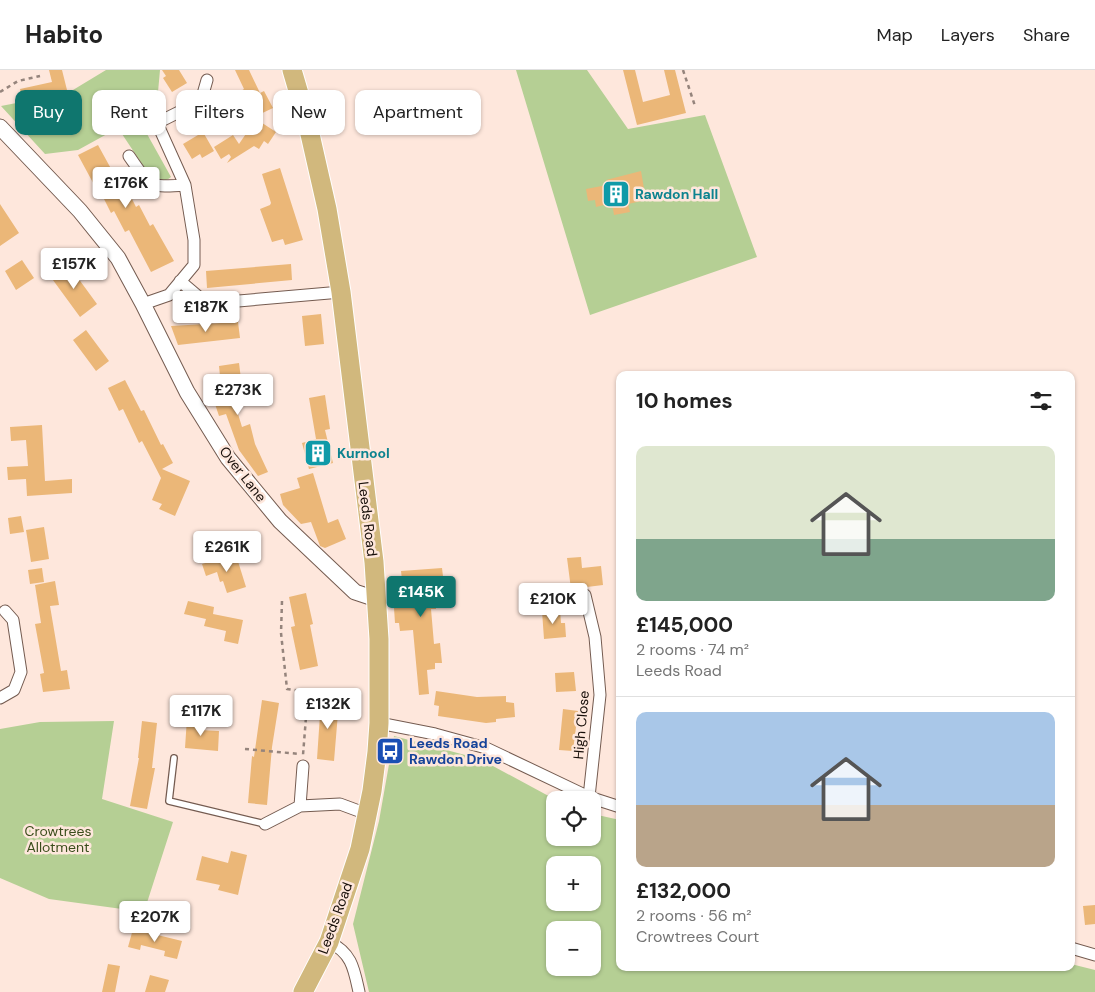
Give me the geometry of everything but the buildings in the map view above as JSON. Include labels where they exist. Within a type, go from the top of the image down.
[{"type":"main road","name":"Leeds Road","points":[[292,70],[307,121],[327,208],[342,292],[374,562],[379,639],[378,752],[360,849],[329,942],[303,992]]},
{"type":"street","points":[[143,304],[169,295],[194,265],[194,240],[185,185],[155,119],[201,101],[208,80]]},
{"type":"street","name":"Over Lane","points":[[0,127],[80,210],[118,258],[187,392],[228,458],[280,521],[355,592],[376,599]]},
{"type":"street","points":[[129,156],[150,184],[159,187],[185,185]]},
{"type":"street","points":[[180,281],[200,298],[215,303],[342,292]]},
{"type":"street","name":"High Close","points":[[585,595],[595,637],[600,695],[590,791]]},
{"type":"street","points":[[0,698],[14,690],[21,672],[13,620],[5,610]]},
{"type":"street","points":[[379,723],[435,734],[486,748],[576,791]]},
{"type":"street","points":[[300,806],[303,766]]},
{"type":"street","points":[[601,801],[616,806]]},
{"type":"street","points":[[265,824],[300,806],[340,804],[367,814]]},
{"type":"street","points":[[329,942],[338,946],[350,960],[359,992]]},
{"type":"street","points":[[1075,949],[1095,955]]},
{"type":"lane","points":[[174,758],[168,801],[265,824]]},
{"type":"path","points":[[683,70],[695,106]]},
{"type":"path","points":[[0,92],[18,81],[40,76]]},
{"type":"path","points":[[282,601],[281,633],[287,689],[308,692],[303,766]]},
{"type":"path","points":[[246,749],[304,754]]},
{"type":"green space","points":[[106,70],[160,70],[158,90],[92,90],[92,135],[105,135],[78,150],[45,154],[28,135],[82,135],[82,90],[73,90]]},
{"type":"green space","points":[[516,70],[587,70],[628,129],[705,115],[757,257],[590,315]]},
{"type":"green space","points":[[15,103],[15,121],[1,106]]},
{"type":"green space","points":[[123,135],[148,135],[171,177],[162,181],[152,179]]},
{"type":"green space","name":"Crowtrees Allotment","points":[[114,721],[102,799],[173,822],[144,912],[49,899],[0,878],[0,729],[40,722]]},
{"type":"green space","points":[[394,736],[480,759],[546,795],[546,846],[601,846],[601,816],[616,819],[616,971],[1075,971],[1075,965],[1095,970],[1095,992],[369,992],[353,924],[379,821]]},
{"type":"place","name":"Rawdon Hall","points":[[616,194]]},
{"type":"place","name":"Kurnool","points":[[318,453]]},
{"type":"place","name":"Leeds Road Rawdon Drive","points":[[390,751]]}]
